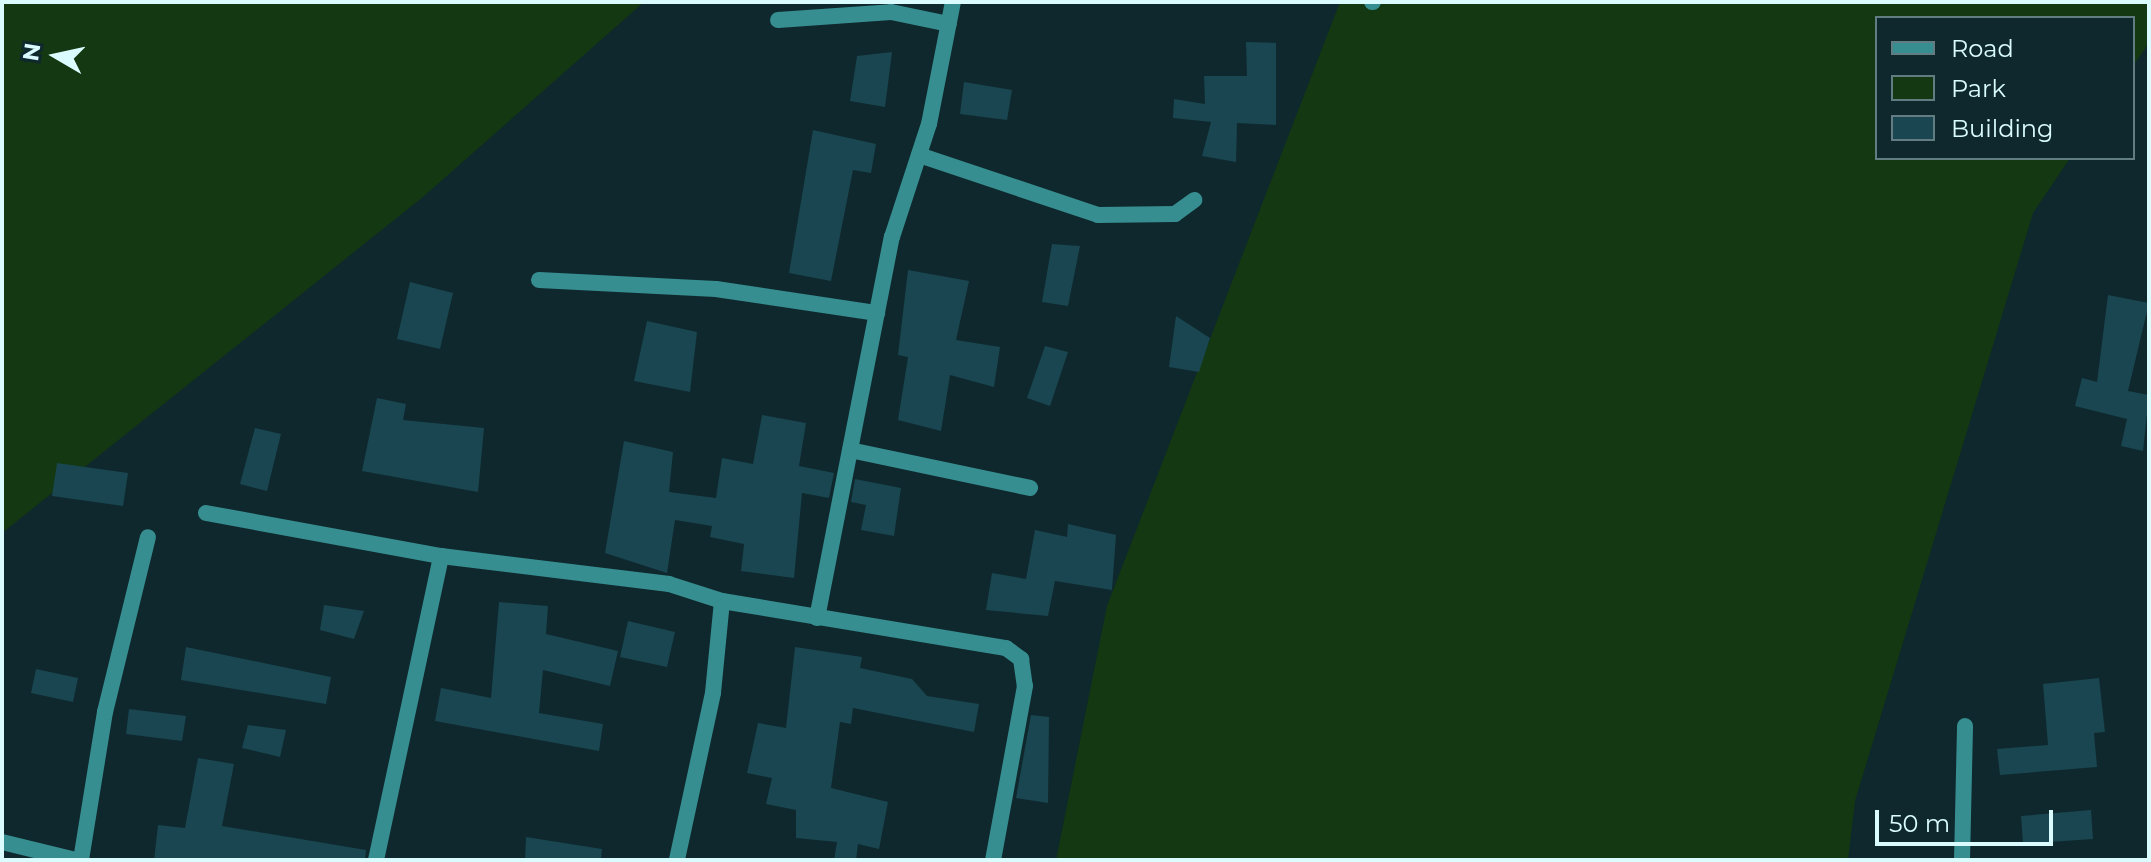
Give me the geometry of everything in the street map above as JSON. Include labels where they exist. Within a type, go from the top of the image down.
[{"type":"street","points":[[817,618],[877,313],[919,155],[953,2]]},
{"type":"street","points":[[778,20],[891,12],[949,24]]},
{"type":"street","points":[[919,155],[1098,215],[1175,214],[1194,200]]},
{"type":"street","points":[[539,280],[716,289],[877,313]]},
{"type":"street","points":[[850,450],[1030,488]]},
{"type":"street","points":[[206,513],[441,556],[669,584],[722,601],[1006,648],[1021,659],[1025,686],[993,860]]},
{"type":"street","points":[[2,842],[78,860],[105,712],[148,537]]},
{"type":"street","points":[[376,860],[441,556]]},
{"type":"street","points":[[677,860],[713,693],[722,601]]},
{"type":"street","points":[[1962,860],[1965,726]]},
{"type":"green space","points":[[2,2],[644,2],[423,197],[2,533]]},
{"type":"green space","points":[[1340,2],[2149,2],[2149,43],[2135,63],[2135,16],[1875,16],[1875,160],[2069,160],[2033,213],[1855,801],[1848,860],[1056,860],[1107,606]]},
{"type":"building","points":[[1246,42],[1276,43],[1276,125],[1237,123],[1236,162],[1202,156],[1211,122],[1173,118],[1174,99],[1205,104],[1204,76],[1247,76]]},
{"type":"building","points":[[892,52],[885,107],[850,101],[857,56]]},
{"type":"building","points":[[964,82],[1012,90],[1007,120],[960,114]]},
{"type":"building","points":[[813,130],[876,144],[871,173],[853,170],[831,281],[789,273]]},
{"type":"building","points":[[1052,244],[1080,246],[1068,306],[1042,302]]},
{"type":"building","points":[[908,270],[969,281],[956,340],[1000,347],[994,387],[950,375],[941,431],[898,420],[908,357],[898,355]]},
{"type":"building","points":[[410,282],[453,293],[440,349],[397,339]]},
{"type":"building","points":[[2108,295],[2149,303],[2128,391],[2149,395],[2143,451],[2121,446],[2127,419],[2075,406],[2082,378],[2097,382]]},
{"type":"building","points":[[1176,316],[1210,338],[1199,372],[1169,367]]},
{"type":"building","points":[[647,321],[697,332],[690,392],[634,381]]},
{"type":"building","points":[[1045,346],[1068,352],[1050,406],[1027,398]]},
{"type":"building","points":[[377,398],[406,404],[403,420],[484,428],[478,492],[362,471]]},
{"type":"building","points":[[762,415],[806,423],[799,466],[834,473],[829,498],[802,493],[794,578],[741,571],[744,544],[710,537],[712,526],[675,520],[667,573],[605,553],[624,441],[673,452],[669,492],[716,498],[722,458],[753,464]]},
{"type":"building","points":[[255,428],[281,434],[267,491],[240,484]]},
{"type":"building","points":[[57,463],[128,473],[123,506],[52,496]]},
{"type":"building","points":[[855,479],[901,488],[894,536],[861,530],[866,505],[851,502]]},
{"type":"building","points":[[1068,524],[1116,535],[1112,590],[1055,581],[1048,616],[986,610],[992,573],[1026,579],[1035,530],[1067,537]]},
{"type":"building","points":[[499,602],[548,606],[546,634],[618,651],[610,686],[543,670],[539,713],[603,724],[599,751],[435,721],[441,688],[491,698]]},
{"type":"building","points":[[324,605],[364,611],[354,639],[320,630]]},
{"type":"building","points":[[628,621],[675,632],[667,667],[620,657]]},
{"type":"building","points":[[186,647],[331,677],[326,704],[181,680]]},
{"type":"building","points":[[795,647],[862,657],[860,668],[912,679],[927,696],[979,704],[974,732],[853,708],[851,724],[840,722],[831,788],[888,802],[879,849],[858,844],[856,860],[834,860],[837,842],[796,838],[796,810],[766,804],[772,778],[747,773],[758,723],[786,728]]},
{"type":"building","points":[[36,669],[78,678],[73,702],[31,693]]},
{"type":"building","points":[[2099,678],[2105,732],[2094,733],[2097,767],[2000,775],[1997,749],[2048,745],[2043,684]]},
{"type":"building","points":[[129,709],[186,716],[182,741],[126,734]]},
{"type":"building","points":[[1031,715],[1049,717],[1048,803],[1016,798]]},
{"type":"building","points":[[248,725],[286,730],[280,757],[242,748]]},
{"type":"building","points":[[198,758],[234,764],[222,826],[366,850],[365,860],[154,860],[158,825],[185,828]]},
{"type":"building","points":[[2091,810],[2093,839],[2023,844],[2021,816]]},
{"type":"building","points":[[526,837],[602,849],[601,860],[525,860]]}]
